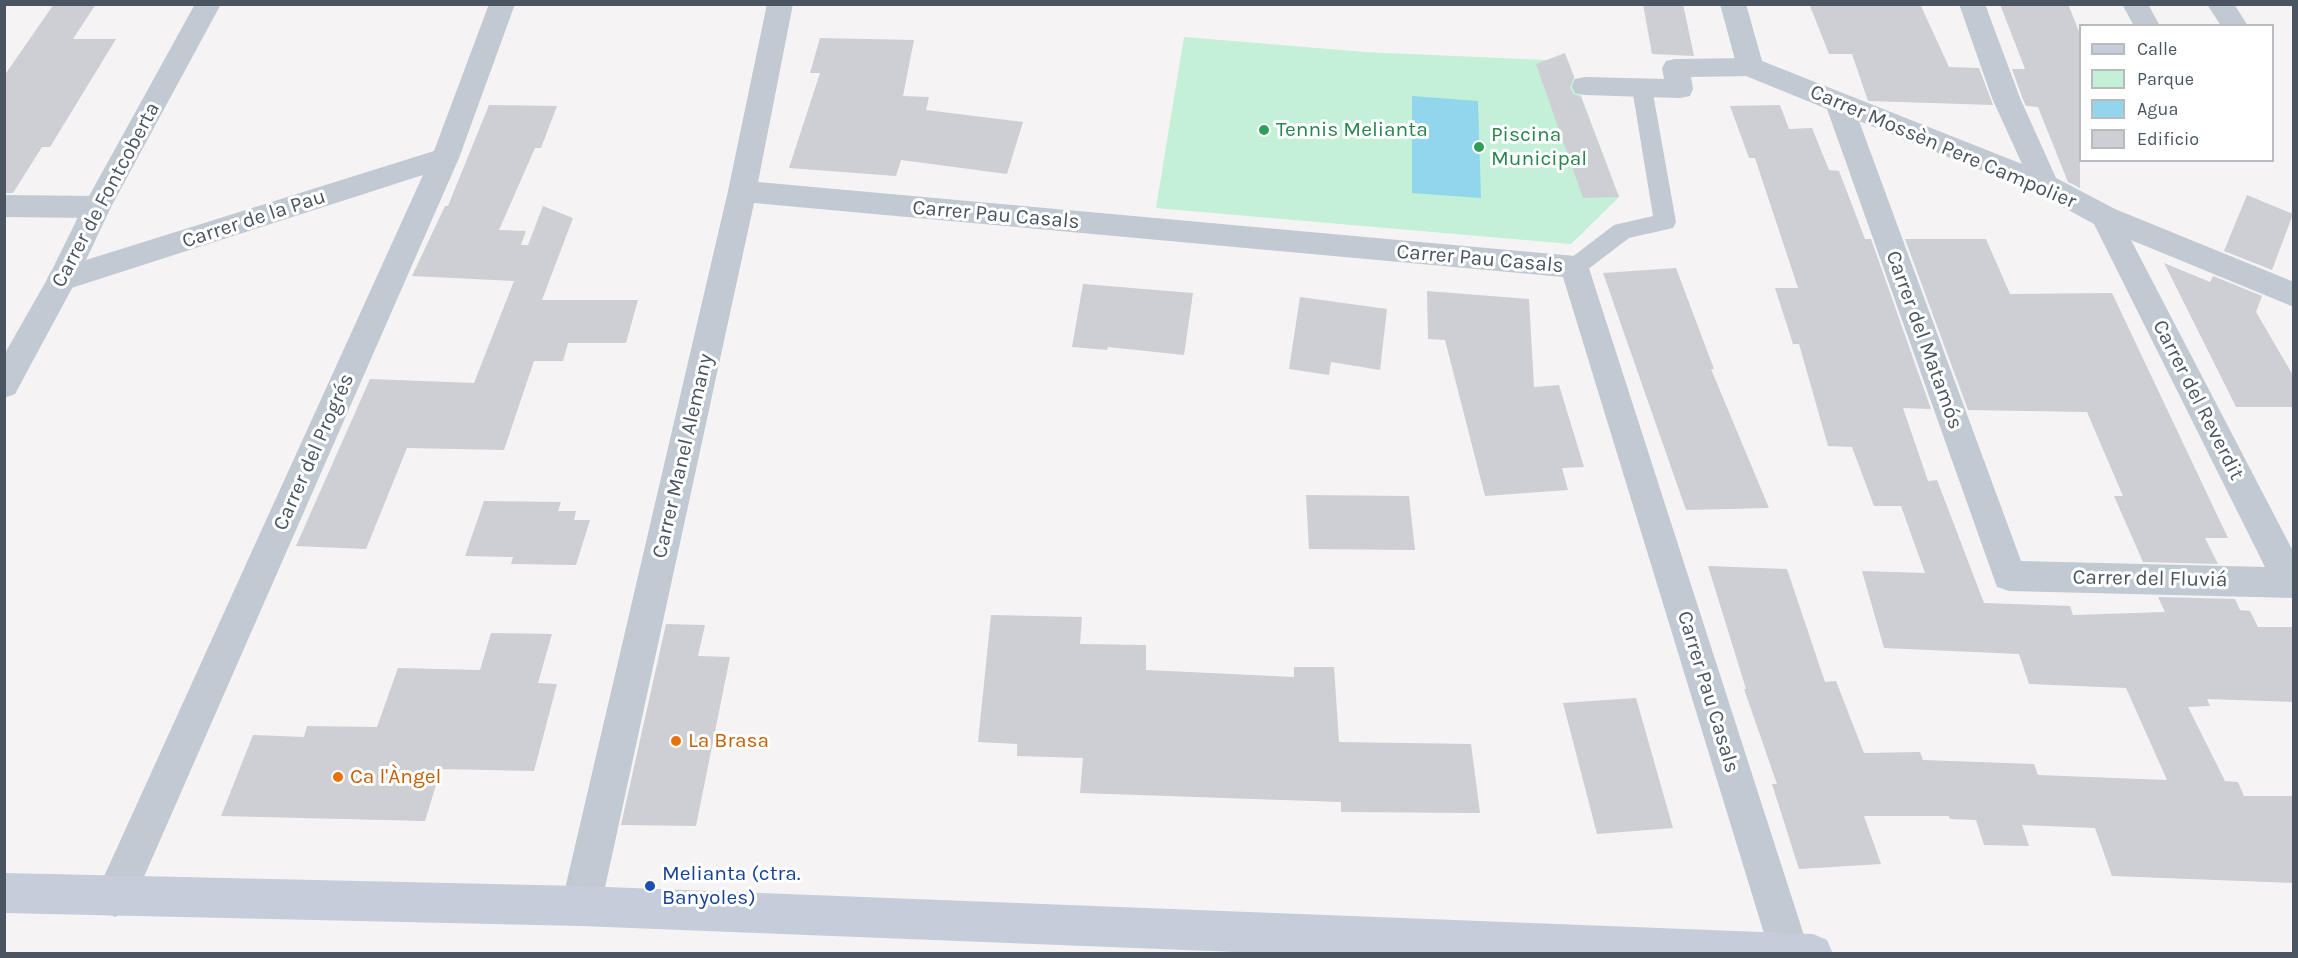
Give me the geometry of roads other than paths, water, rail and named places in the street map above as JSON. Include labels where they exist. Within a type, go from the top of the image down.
[{"type":"main road","points":[[4,893],[581,906],[1801,953]]},
{"type":"street","name":"Carrer de Fontcoberta","points":[[4,386],[62,279],[97,207],[208,4]]},
{"type":"street","name":"Carrer del Progrés","points":[[115,897],[445,158],[502,4]]},
{"type":"street","name":"Carrer Manel Alemany","points":[[581,906],[742,191],[780,4]]},
{"type":"street","points":[[1585,86],[1680,88],[1676,69],[1750,67],[1733,4]]},
{"type":"street","points":[[1972,4],[2006,98],[2045,185]]},
{"type":"street","points":[[2135,4],[2145,24]]},
{"type":"street","points":[[2220,4],[2234,24]]},
{"type":"street","name":"Carrer Mossèn Pere Campolier","points":[[1750,67],[2045,185],[2105,217],[2294,295]]},
{"type":"street","name":"Carrer del Matamós","points":[[1839,104],[2009,576]]},
{"type":"street","name":"Carrer de la Pau","points":[[62,279],[445,158]]},
{"type":"street","name":"Carrer Pau Casals","points":[[742,191],[1575,267],[1801,953]]},
{"type":"street","points":[[4,206],[97,207]]},
{"type":"street","name":"Carrer del Reverdit","points":[[2105,217],[2291,583]]},
{"type":"street","name":"Carrer del Fluviá","points":[[2009,576],[2291,583]]},
{"type":"lane","points":[[1575,267],[1622,231],[1665,222],[1642,88]]},
{"type":"water","points":[[1412,96],[1478,101],[1481,198],[1412,193]]},
{"type":"place","name":"Tennis Melianta","points":[[1264,130]]},
{"type":"place","name":"Piscina Municipal","points":[[1479,147]]},
{"type":"place","name":"La Brasa","points":[[676,741]]},
{"type":"place","name":"Ca l'Àngel","points":[[338,777]]},
{"type":"place","name":"Melianta (ctra. Banyoles)","points":[[650,886]]}]
